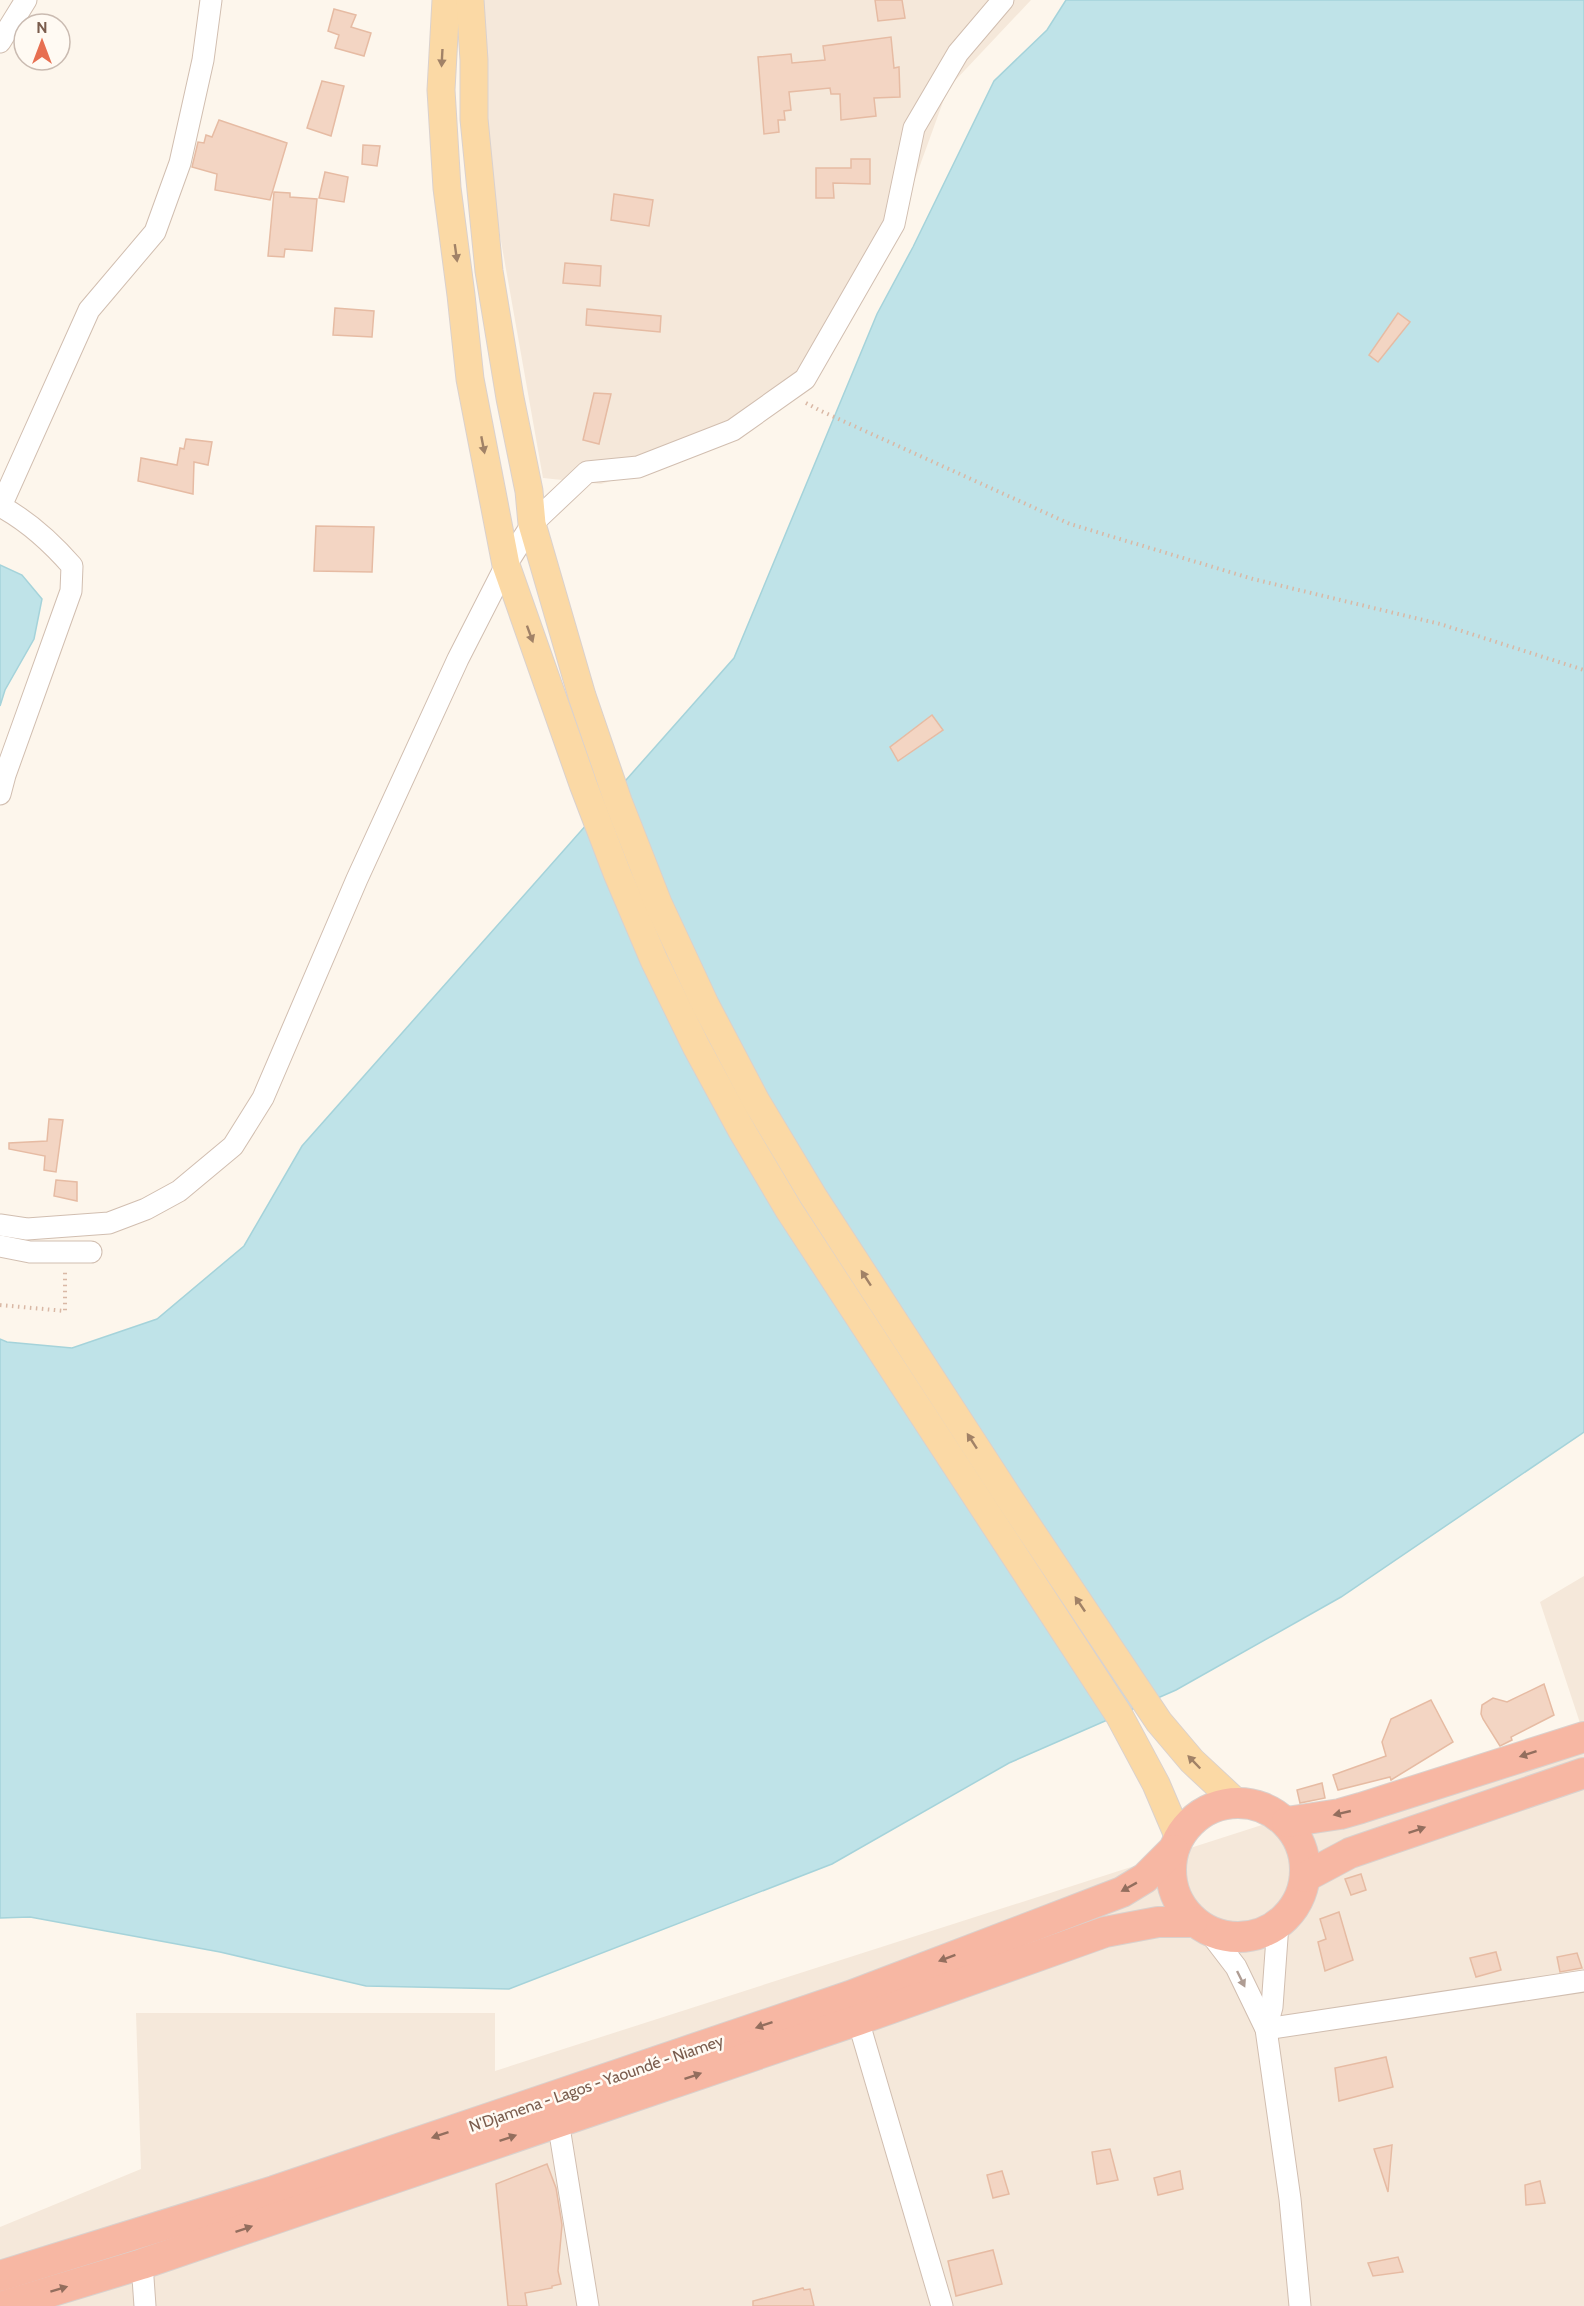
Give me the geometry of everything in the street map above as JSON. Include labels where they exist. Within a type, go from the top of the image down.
[{"type":"highway","points":[[1287,1822],[1340,1814],[1361,1808],[1584,1737]]},
{"type":"highway","points":[[1305,1877],[1350,1853],[1584,1773]]},
{"type":"highway","points":[[1236,1803],[1263,1807],[1287,1822],[1302,1847],[1305,1877],[1303,1891],[1289,1915],[1278,1924],[1253,1935],[1239,1937],[1201,1927],[1174,1892],[1171,1878],[1176,1844],[1187,1826],[1203,1813],[1222,1804],[1236,1803]]},
{"type":"highway","name":"N'Djamena - Lagos - Yaoundé - Niamey","points":[[0,2277],[274,2191],[850,1996],[1122,1892],[1145,1878],[1176,1844]]},
{"type":"highway","name":"N'Djamena - Lagos - Yaoundé - Niamey","points":[[1,2305],[141,2264],[858,2020],[1105,1932],[1165,1922],[1201,1927]]},
{"type":"main road","points":[[446,0],[441,90],[447,188],[470,379],[506,565],[583,784],[617,873],[654,960],[696,1046],[741,1129],[789,1210],[1119,1715],[1156,1784],[1176,1844]]},
{"type":"main road","points":[[470,0],[474,60],[474,119],[489,272],[510,398],[529,491],[532,524],[575,674],[618,801],[658,903],[705,1004],[756,1101],[813,1196],[1009,1498],[1146,1703],[1192,1761],[1236,1803]]},
{"type":"street","points":[[0,42],[26,0]]},
{"type":"street","points":[[0,794],[71,591],[72,566],[23,519],[0,506],[89,310],[154,232],[180,163],[203,60],[211,0]]},
{"type":"street","points":[[0,1225],[27,1229],[110,1223],[147,1209],[179,1191],[233,1146],[263,1098],[357,879],[458,659],[506,565],[532,524],[587,472],[638,467],[733,430],[805,379],[894,224],[914,128],[958,53],[1004,0]]},
{"type":"street","points":[[0,1246],[30,1252],[91,1252]]},
{"type":"street","points":[[1266,2029],[1272,2007],[1278,1924]]},
{"type":"street","points":[[1201,1927],[1236,1967],[1266,2029],[1290,2199],[1300,2306]]},
{"type":"street","points":[[1266,2029],[1584,1981]]},
{"type":"street","points":[[858,2020],[942,2306]]},
{"type":"street","points":[[558,2121],[588,2306]]},
{"type":"street","points":[[141,2264],[145,2306]]},
{"type":"path","points":[[787,392],[821,411],[1070,524],[1253,579],[1440,624],[1584,670]]},
{"type":"path","points":[[0,1305],[65,1311],[65,1252]]},
{"type":"shaded area","points":[[463,0],[1031,0],[948,88],[894,237],[836,338],[781,410],[714,449],[601,484],[543,478],[462,21]]},
{"type":"shaded area","points":[[1584,1576],[1584,2306],[0,2306],[0,2227],[141,2169],[136,2013],[495,2013],[495,2071],[1580,1723],[1540,1602]]},
{"type":"water","points":[[1066,0],[1584,0],[1584,1432],[1341,1597],[1176,1690],[1009,1763],[832,1864],[509,1989],[366,1986],[220,1952],[30,1917],[0,1918],[0,1339],[7,1342],[72,1348],[157,1319],[244,1246],[302,1146],[734,658],[877,314],[913,247],[994,81],[1047,30]]},
{"type":"water","points":[[0,565],[22,575],[42,599],[34,639],[5,690],[0,706]]},
{"type":"building","points":[[875,0],[902,0],[905,18],[878,21]]},
{"type":"building","points":[[334,9],[356,15],[351,27],[371,33],[364,56],[335,48],[339,35],[328,31]]},
{"type":"building","points":[[891,37],[894,68],[899,67],[900,97],[874,98],[876,116],[841,120],[840,94],[831,94],[830,88],[789,92],[791,110],[784,111],[785,120],[778,120],[779,132],[764,134],[758,57],[791,54],[792,63],[825,60],[823,46]]},
{"type":"building","points":[[322,81],[344,86],[331,136],[307,128]]},
{"type":"building","points":[[219,120],[287,143],[270,200],[215,190],[217,174],[192,167],[198,142],[204,143],[206,135],[212,137]]},
{"type":"building","points":[[363,145],[380,146],[377,166],[362,164]]},
{"type":"building","points":[[851,159],[870,159],[870,184],[833,183],[834,198],[816,198],[816,168],[851,168]]},
{"type":"building","points":[[325,172],[348,177],[344,202],[319,198]]},
{"type":"building","points":[[274,192],[290,193],[290,197],[317,199],[312,251],[285,249],[284,257],[268,256]]},
{"type":"building","points":[[614,194],[653,200],[649,226],[611,220]]},
{"type":"building","points":[[565,263],[601,266],[600,286],[563,283]]},
{"type":"building","points":[[335,308],[374,311],[372,337],[333,335]]},
{"type":"building","points":[[587,309],[661,316],[660,332],[586,325]]},
{"type":"building","points":[[1398,313],[1410,322],[1378,362],[1369,355]]},
{"type":"building","points":[[594,393],[611,394],[599,444],[583,440]]},
{"type":"building","points":[[186,439],[212,442],[208,465],[194,462],[193,494],[138,481],[141,458],[177,465],[180,448],[184,449]]},
{"type":"building","points":[[316,526],[374,527],[372,572],[314,571]]},
{"type":"building","points":[[932,715],[943,730],[898,761],[890,747]]},
{"type":"building","points":[[49,1119],[63,1120],[56,1172],[44,1170],[45,1156],[9,1149],[9,1143],[47,1141]]},
{"type":"building","points":[[56,1180],[77,1182],[77,1201],[54,1196]]},
{"type":"building","points":[[1544,1684],[1554,1715],[1511,1737],[1512,1740],[1500,1746],[1483,1719],[1482,1705],[1493,1698],[1507,1702]]},
{"type":"building","points":[[1431,1700],[1453,1742],[1391,1780],[1390,1777],[1338,1790],[1333,1775],[1386,1756],[1382,1742],[1391,1719]]},
{"type":"building","points":[[1322,1783],[1325,1798],[1300,1803],[1297,1790]]},
{"type":"building","points":[[1361,1874],[1366,1890],[1351,1895],[1345,1879]]},
{"type":"building","points":[[1339,1912],[1353,1960],[1325,1971],[1318,1942],[1326,1939],[1320,1919]]},
{"type":"building","points":[[1496,1952],[1501,1970],[1476,1977],[1470,1958]]},
{"type":"building","points":[[1577,1953],[1582,1968],[1560,1972],[1557,1957]]},
{"type":"building","points":[[1386,2057],[1393,2087],[1339,2101],[1335,2068]]},
{"type":"building","points":[[1392,2145],[1388,2192],[1374,2149]]},
{"type":"building","points":[[1110,2149],[1118,2180],[1097,2184],[1092,2152]]},
{"type":"building","points":[[547,2164],[556,2188],[562,2225],[558,2271],[561,2284],[525,2293],[527,2306],[508,2306],[496,2184]]},
{"type":"building","points":[[1002,2171],[1009,2194],[993,2198],[987,2175]]},
{"type":"building","points":[[1180,2171],[1183,2189],[1158,2195],[1154,2178]]},
{"type":"building","points":[[1540,2181],[1545,2203],[1526,2205],[1525,2185]]},
{"type":"building","points":[[993,2250],[1002,2284],[956,2296],[948,2261]]},
{"type":"building","points":[[1398,2257],[1403,2272],[1373,2276],[1368,2263]]},
{"type":"building","points":[[803,2288],[804,2290],[810,2289],[814,2306],[753,2306],[753,2301]]}]
